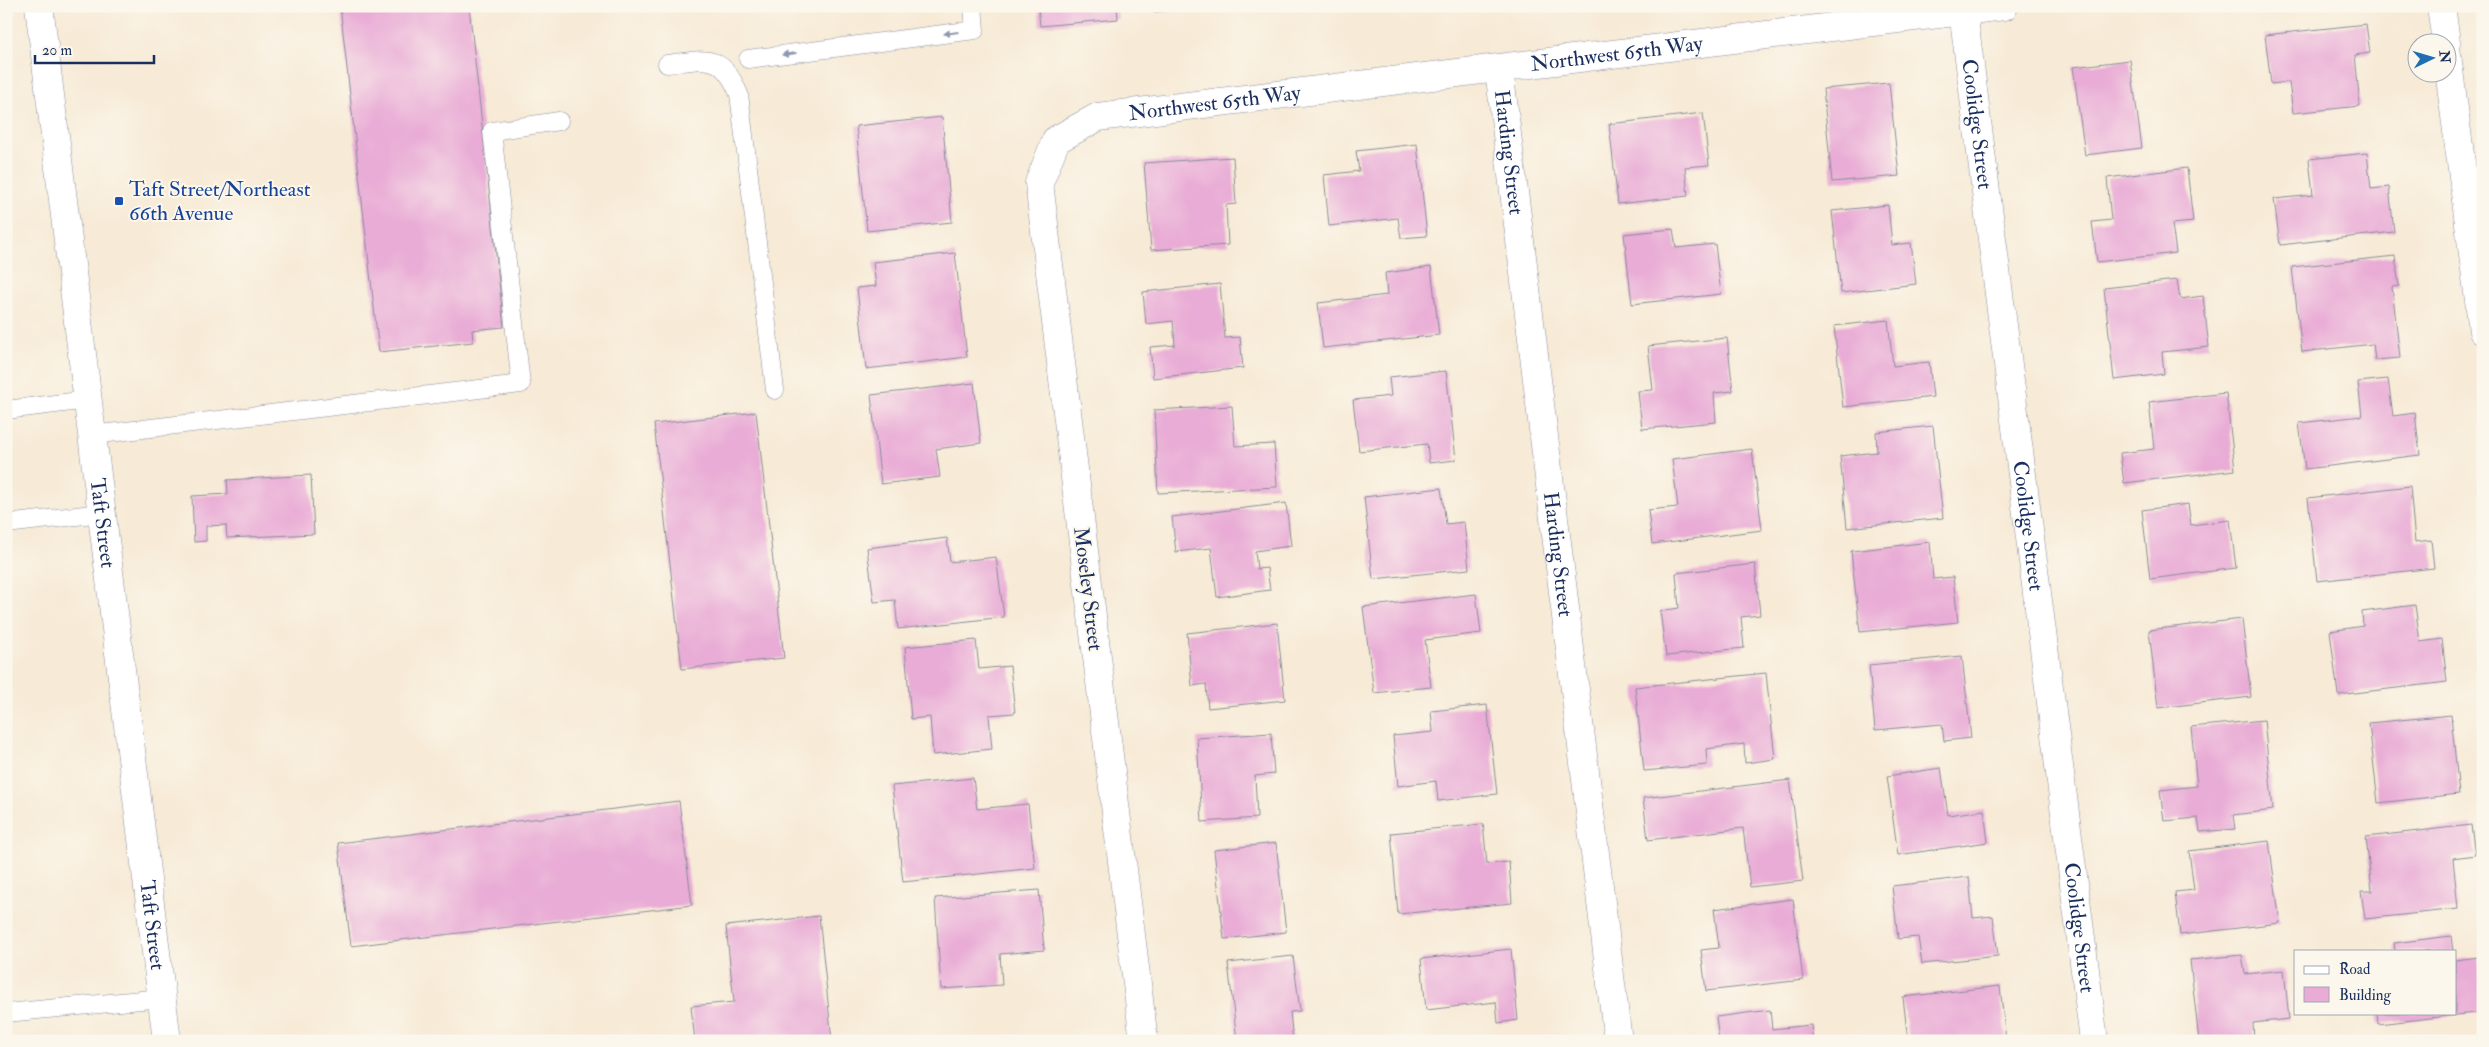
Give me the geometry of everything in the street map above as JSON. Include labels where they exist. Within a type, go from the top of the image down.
[{"type":"street","name":"Taft Street","points":[[39,6],[167,1041]]},
{"type":"street","name":"Northwest 65th Way","points":[[1056,140],[1098,118],[2004,6]]},
{"type":"street","points":[[2441,6],[2445,32]]},
{"type":"street","name":"Coolidge Street","points":[[1963,11],[2094,1041]]},
{"type":"street","name":"Harding Street","points":[[1499,69],[1618,1041]]},
{"type":"street","points":[[2451,82],[2483,332]]},
{"type":"street","name":"Moseley Street","points":[[1056,140],[1038,183],[1144,1041]]},
{"type":"lane","points":[[748,59],[975,30],[973,6]]},
{"type":"lane","points":[[667,64],[709,59],[720,66],[731,77],[739,94],[775,390]]},
{"type":"lane","points":[[92,435],[522,384],[492,131],[560,121]]},
{"type":"lane","points":[[6,410],[88,400]]},
{"type":"lane","points":[[6,524],[102,513]]},
{"type":"lane","points":[[6,1014],[162,998]]},
{"type":"building","points":[[340,6],[469,6],[504,327],[472,330],[473,342],[379,352]]},
{"type":"building","points":[[1038,6],[1117,6],[1118,19],[1040,26]]},
{"type":"building","points":[[1154,6],[1198,6],[1198,8],[1154,12]]},
{"type":"building","points":[[2366,24],[2370,53],[2355,55],[2360,106],[2293,113],[2289,82],[2271,84],[2265,35]]},
{"type":"building","points":[[2130,60],[2142,148],[2085,155],[2073,67]]},
{"type":"building","points":[[1889,83],[1899,176],[1832,182],[1823,89]]},
{"type":"building","points":[[1703,113],[1709,165],[1685,167],[1688,196],[1618,204],[1609,124]]},
{"type":"building","points":[[942,117],[952,222],[867,231],[856,126]]},
{"type":"building","points":[[1417,144],[1427,236],[1401,238],[1398,218],[1329,226],[1324,175],[1359,171],[1356,151]]},
{"type":"building","points":[[2367,153],[2371,189],[2389,187],[2394,232],[2280,245],[2274,199],[2313,195],[2309,159]]},
{"type":"building","points":[[1233,157],[1236,204],[1226,205],[1228,245],[1151,250],[1144,163]]},
{"type":"building","points":[[2187,168],[2193,222],[2172,224],[2176,253],[2097,262],[2092,222],[2111,220],[2107,178]]},
{"type":"building","points":[[1888,205],[1892,245],[1911,243],[1916,284],[1841,293],[1832,211]]},
{"type":"building","points":[[1673,229],[1676,248],[1715,244],[1721,294],[1632,304],[1624,234]]},
{"type":"building","points":[[955,253],[967,357],[866,369],[857,288],[876,286],[873,262]]},
{"type":"building","points":[[2395,256],[2399,286],[2392,287],[2400,358],[2375,360],[2373,344],[2302,352],[2292,267]]},
{"type":"building","points":[[1431,267],[1439,335],[1323,348],[1318,303],[1387,295],[1385,273]]},
{"type":"building","points":[[2177,280],[2180,299],[2203,296],[2209,347],[2162,352],[2164,374],[2114,380],[2104,288]]},
{"type":"building","points":[[1220,284],[1225,338],[1240,337],[1243,368],[1153,378],[1150,347],[1175,345],[1173,321],[1146,324],[1143,292]]},
{"type":"building","points":[[1888,320],[1893,366],[1929,362],[1933,397],[1843,407],[1834,326]]},
{"type":"building","points":[[1727,338],[1733,391],[1714,393],[1716,422],[1642,429],[1638,391],[1653,390],[1648,346]]},
{"type":"building","points":[[1446,371],[1456,460],[1429,463],[1427,444],[1359,451],[1353,400],[1391,396],[1389,377]]},
{"type":"building","points":[[2388,379],[2393,416],[2415,413],[2420,455],[2305,469],[2299,423],[2362,416],[2358,382]]},
{"type":"building","points":[[974,383],[981,443],[936,449],[940,477],[881,484],[871,395]]},
{"type":"building","points":[[2226,393],[2235,470],[2124,483],[2120,453],[2154,449],[2149,402]]},
{"type":"building","points":[[1232,406],[1235,446],[1274,444],[1277,487],[1158,493],[1154,410]]},
{"type":"building","points":[[756,412],[784,658],[682,669],[654,424]]},
{"type":"building","points":[[1933,426],[1943,518],[1847,528],[1840,456],[1877,452],[1876,432]]},
{"type":"building","points":[[1752,449],[1762,530],[1652,544],[1648,510],[1678,507],[1672,459]]},
{"type":"building","points":[[311,475],[314,534],[227,538],[226,525],[206,526],[206,541],[194,542],[192,496],[228,494],[227,480]]},
{"type":"building","points":[[2410,486],[2415,542],[2431,540],[2434,568],[2317,581],[2308,498]]},
{"type":"building","points":[[1441,488],[1446,524],[1464,522],[1469,569],[1373,579],[1364,497]]},
{"type":"building","points":[[1286,503],[1291,546],[1255,551],[1257,569],[1267,568],[1270,590],[1217,597],[1211,548],[1176,552],[1172,517]]},
{"type":"building","points":[[2188,504],[2191,525],[2230,520],[2236,568],[2150,579],[2142,510]]},
{"type":"building","points":[[947,538],[950,562],[996,557],[1004,617],[898,629],[895,600],[874,602],[867,548]]},
{"type":"building","points":[[1930,542],[1933,579],[1953,577],[1958,622],[1860,632],[1851,551]]},
{"type":"building","points":[[1755,564],[1760,615],[1741,617],[1744,648],[1666,656],[1660,611],[1679,608],[1676,573]]},
{"type":"building","points":[[1476,594],[1481,633],[1425,640],[1431,687],[1374,693],[1363,607]]},
{"type":"building","points":[[2415,605],[2420,642],[2442,639],[2447,682],[2338,695],[2330,631],[2363,626],[2362,612]]},
{"type":"building","points":[[2242,619],[2251,697],[2158,708],[2149,630]]},
{"type":"building","points":[[1277,623],[1285,700],[1208,708],[1206,684],[1192,686],[1187,633]]},
{"type":"building","points":[[976,640],[979,669],[1010,666],[1015,713],[989,715],[992,749],[933,755],[930,717],[911,719],[905,647]]},
{"type":"building","points":[[1962,656],[1971,738],[1944,741],[1942,724],[1875,730],[1869,665]]},
{"type":"building","points":[[1766,673],[1775,759],[1745,763],[1744,744],[1706,749],[1707,765],[1644,771],[1635,687]]},
{"type":"building","points":[[1487,705],[1497,794],[1438,801],[1436,781],[1398,786],[1393,736],[1433,732],[1431,711]]},
{"type":"building","points":[[2451,715],[2459,794],[2378,803],[2369,723]]},
{"type":"building","points":[[2264,720],[2273,810],[2233,815],[2235,829],[2200,832],[2198,818],[2164,821],[2160,790],[2197,786],[2191,727]]},
{"type":"building","points":[[1271,733],[1274,774],[1255,776],[1257,818],[1202,822],[1197,738]]},
{"type":"building","points":[[1941,768],[1948,815],[1984,810],[1988,842],[1898,855],[1887,776]]},
{"type":"building","points":[[973,778],[977,809],[1028,804],[1035,868],[903,882],[892,786]]},
{"type":"building","points":[[1790,780],[1803,881],[1750,887],[1743,828],[1648,840],[1643,798]]},
{"type":"building","points":[[679,801],[692,905],[351,946],[338,843]]},
{"type":"building","points":[[1483,824],[1487,864],[1509,862],[1512,903],[1398,914],[1391,833]]},
{"type":"building","points":[[2471,825],[2475,855],[2453,858],[2458,909],[2365,919],[2361,891],[2372,891],[2366,837]]},
{"type":"building","points":[[2269,841],[2280,923],[2180,935],[2175,892],[2194,890],[2189,851]]},
{"type":"building","points":[[1276,843],[1286,932],[1224,939],[1214,850]]},
{"type":"building","points":[[1969,877],[1973,918],[1993,916],[1998,956],[1922,964],[1918,937],[1898,939],[1892,886]]},
{"type":"building","points":[[1039,890],[1044,950],[1000,954],[1002,985],[941,989],[935,898]]},
{"type":"building","points":[[1793,899],[1803,980],[1706,991],[1701,950],[1719,948],[1714,909]]},
{"type":"building","points":[[819,916],[832,1041],[695,1041],[691,1006],[734,1002],[726,926]]},
{"type":"building","points":[[2451,936],[2453,950],[2395,950],[2394,943]]},
{"type":"building","points":[[1511,949],[1518,1020],[1498,1023],[1496,1002],[1426,1010],[1421,959]]},
{"type":"building","points":[[2242,955],[2245,974],[2284,970],[2289,1019],[2253,1023],[2254,1040],[2199,1041],[2190,960]]},
{"type":"building","points":[[1293,956],[1300,1011],[1290,1012],[1293,1041],[1237,1041],[1228,963]]},
{"type":"building","points":[[2479,957],[2483,1012],[2378,1024],[2377,1014],[2456,1014],[2456,960]]},
{"type":"building","points":[[2000,986],[2006,1041],[1908,1041],[1903,997]]},
{"type":"building","points":[[1770,1010],[1772,1029],[1811,1025],[1813,1041],[1719,1041],[1716,1017]]},
{"type":"place","name":"Taft Street/Northeast 66th Avenue","points":[[119,201]]}]
